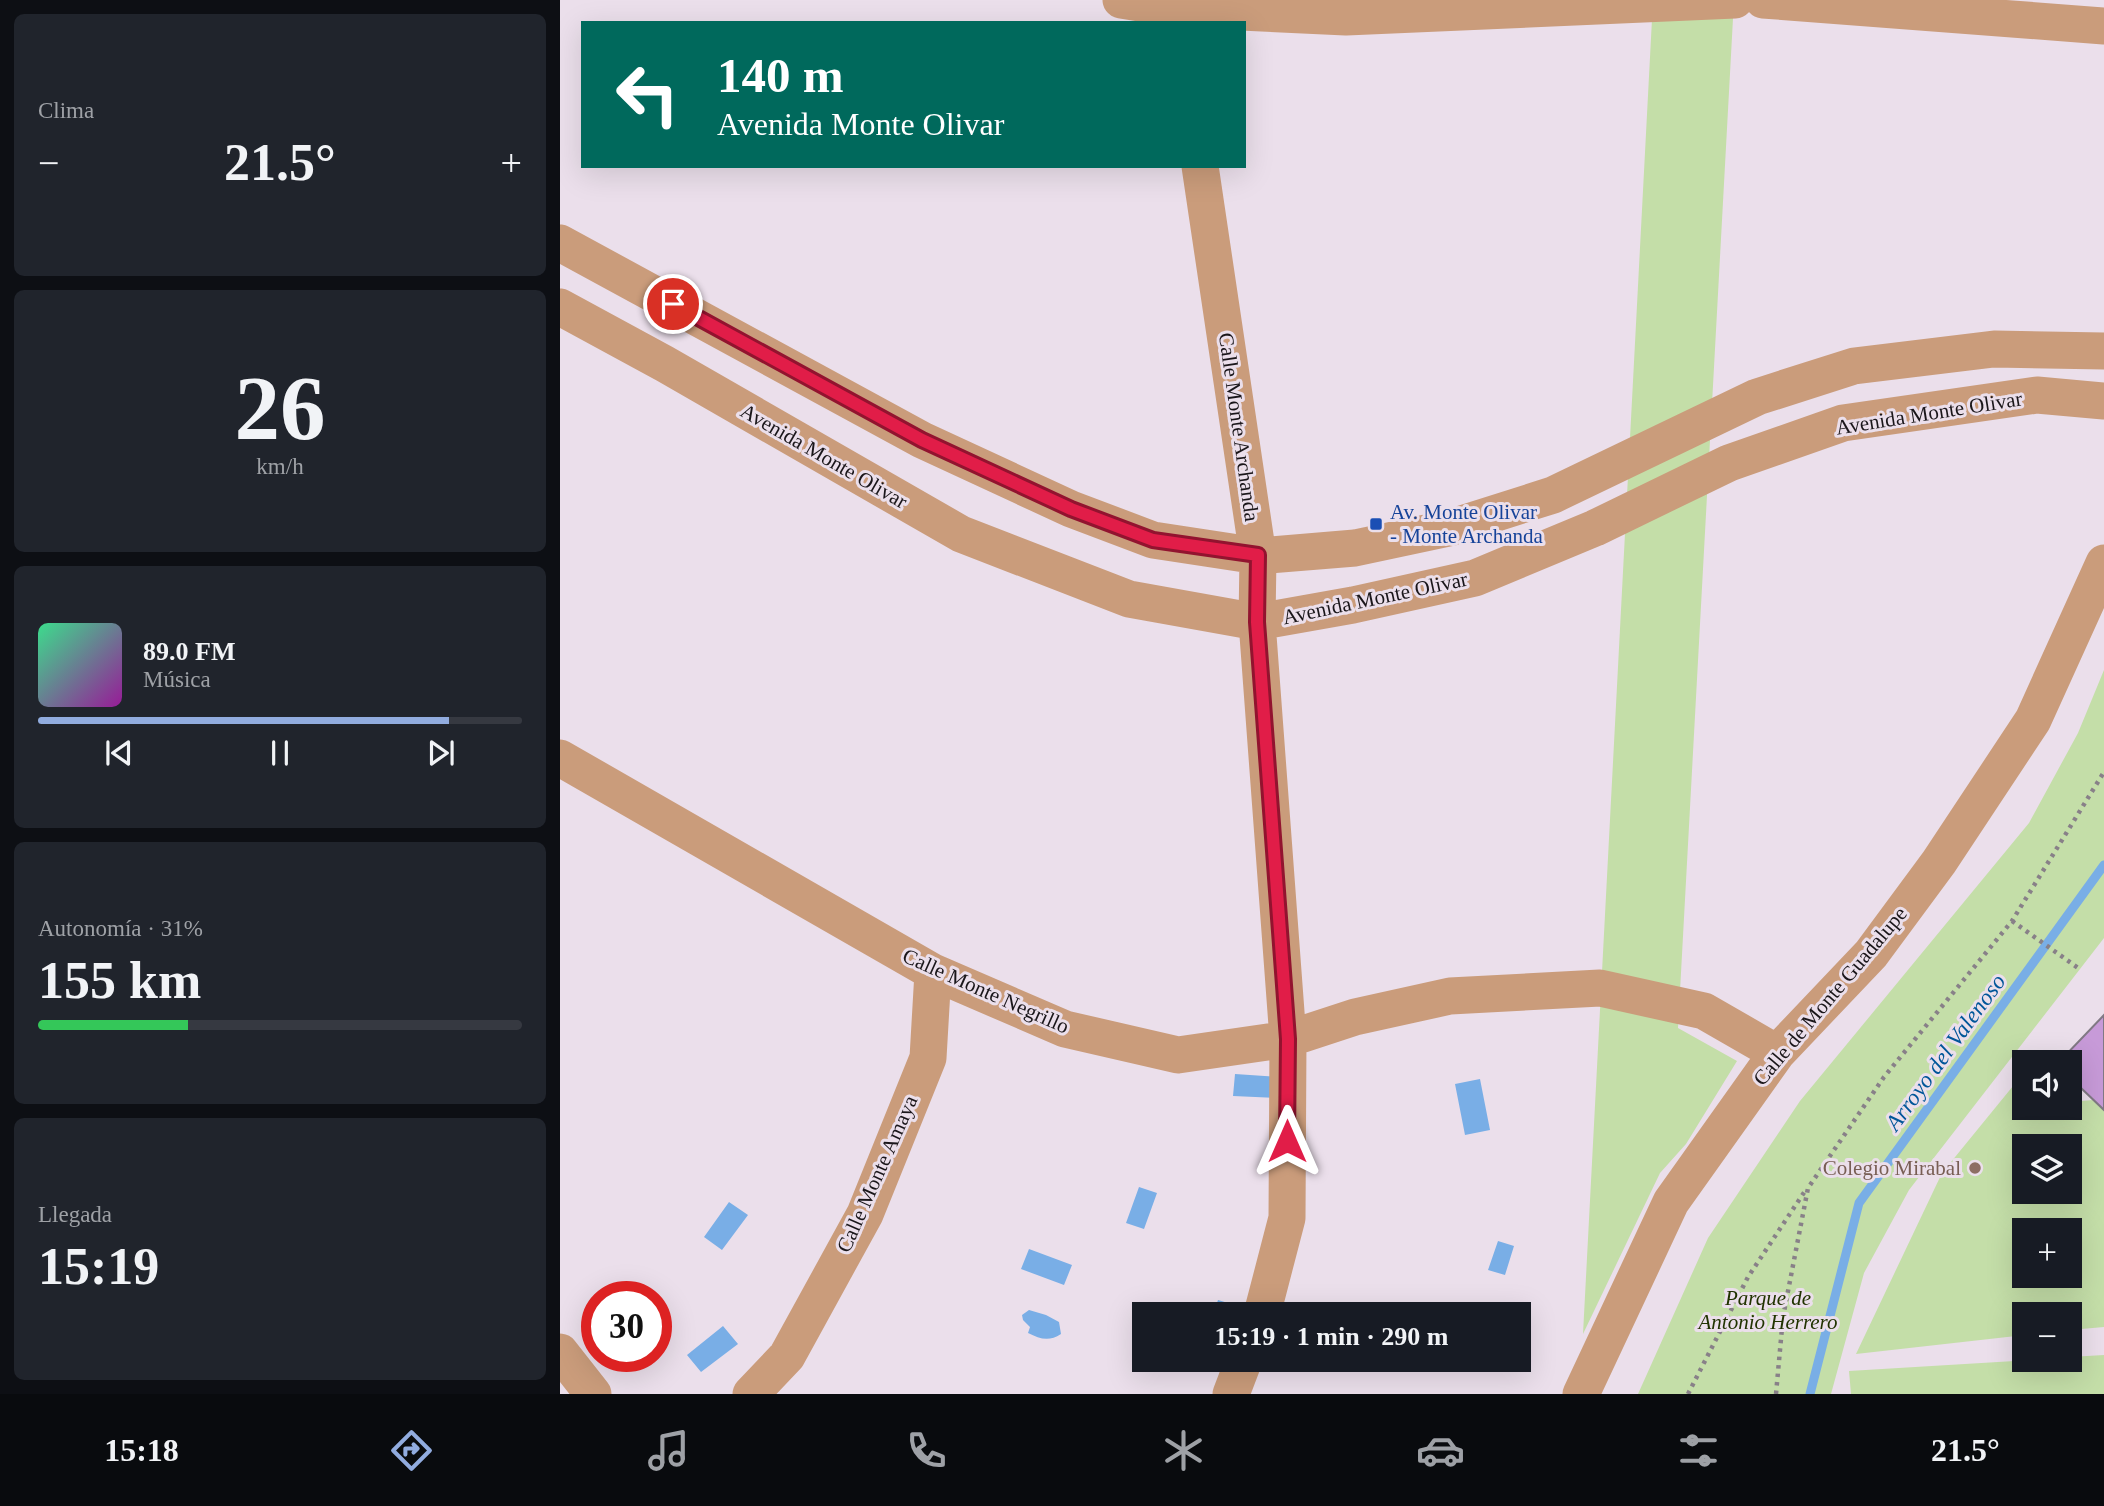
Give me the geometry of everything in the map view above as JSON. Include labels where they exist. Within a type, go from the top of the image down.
[{"type":"street","points":[[1121,0],[1177,10],[1346,17],[1735,0]]},
{"type":"street","points":[[1763,0],[2104,26]]},
{"type":"street","name":"Calle Monte Archanda","points":[[1200,168],[1258,555],[1257,622],[1288,1039],[1287,1218],[1265,1302]]},
{"type":"street","points":[[560,243],[922,440],[1071,509],[1153,540],[1258,555],[1355,548],[1450,528],[1553,495],[1757,397],[1854,366],[1994,349],[2104,351]]},
{"type":"street","name":"Avenida Monte Olivar","points":[[560,307],[961,534],[1129,599],[1257,622],[1353,605],[1475,578],[1595,528],[1729,463],[1843,423],[2037,395],[2104,401]]},
{"type":"street","name":"Calle de Monte Guadalupe","points":[[1581,1394],[1671,1202],[1777,1053],[1871,954],[1953,840],[2033,720],[2104,564]]},
{"type":"street","name":"Calle Monte Negrillo","points":[[560,758],[933,972],[1065,1029],[1178,1055],[1288,1039],[1355,1017],[1450,996],[1600,988],[1704,1011],[1777,1053]]},
{"type":"street","name":"Calle Monte Amaya","points":[[751,1394],[787,1356],[865,1214],[928,1059],[933,972]]},
{"type":"street","points":[[560,1352],[593,1394]]},
{"type":"street","points":[[1231,1394],[1239,1372]]},
{"type":"path","points":[[1688,1394],[1748,1278],[1808,1188],[1884,1077],[2012,921],[2104,772]]},
{"type":"path","points":[[2012,921],[2081,970]]},
{"type":"path","points":[[1776,1394],[1783,1317],[1808,1188]]},
{"type":"green space","points":[[1653,0],[1734,0],[1678,1028],[1737,1061],[1686,1144],[1660,1173],[1583,1334]]},
{"type":"green space","name":"Parque de Antonio Herrero","points":[[2104,670],[2104,938],[2017,1050],[2012,1050],[2012,1057],[1909,1190],[1864,1273],[1831,1394],[1638,1394],[1708,1238],[1800,1101],[2029,823],[2078,733]]},
{"type":"green space","points":[[2012,1087],[2012,1120],[2082,1120],[2082,1101],[2104,1099],[2104,1327],[2082,1329],[2082,1302],[2012,1302],[2012,1336],[1856,1354],[1942,1173]]},
{"type":"green space","points":[[2104,1355],[2104,1394],[1851,1394],[1849,1371],[2012,1361],[2012,1372],[2082,1372],[2082,1356]]},
{"type":"water","points":[[1235,1074],[1280,1077],[1279,1098],[1233,1096]]},
{"type":"water","points":[[1480,1079],[1490,1130],[1465,1135],[1455,1084]]},
{"type":"water","points":[[1139,1187],[1157,1193],[1144,1229],[1126,1223]]},
{"type":"water","points":[[729,1202],[748,1215],[722,1250],[704,1237]]},
{"type":"water","points":[[1498,1241],[1514,1246],[1505,1275],[1488,1270]]},
{"type":"water","points":[[1029,1249],[1072,1265],[1064,1285],[1021,1269]]},
{"type":"water","points":[[1029,1310],[1059,1322],[1061,1334],[1045,1339],[1028,1333],[1030,1327],[1022,1315]]},
{"type":"water","points":[[723,1326],[738,1344],[701,1372],[687,1355]]},
{"type":"building","points":[[2104,1015],[2104,1110],[2082,1089],[2082,1050],[2070,1050]]},
{"type":"waterway","name":"Arroyo del Valenoso","points":[[1810,1394],[1859,1203],[2104,865]]},
{"type":"place","name":"Av. Monte Olivar - Monte Archanda","points":[[1376,524]]},
{"type":"place","name":"Colegio Mirabal","points":[[1975,1168]]},
{"type":"route","points":[[673,304],[922,440],[1071,509],[1153,540],[1258,555],[1257,622],[1288,1039],[1287,1141]]}]
